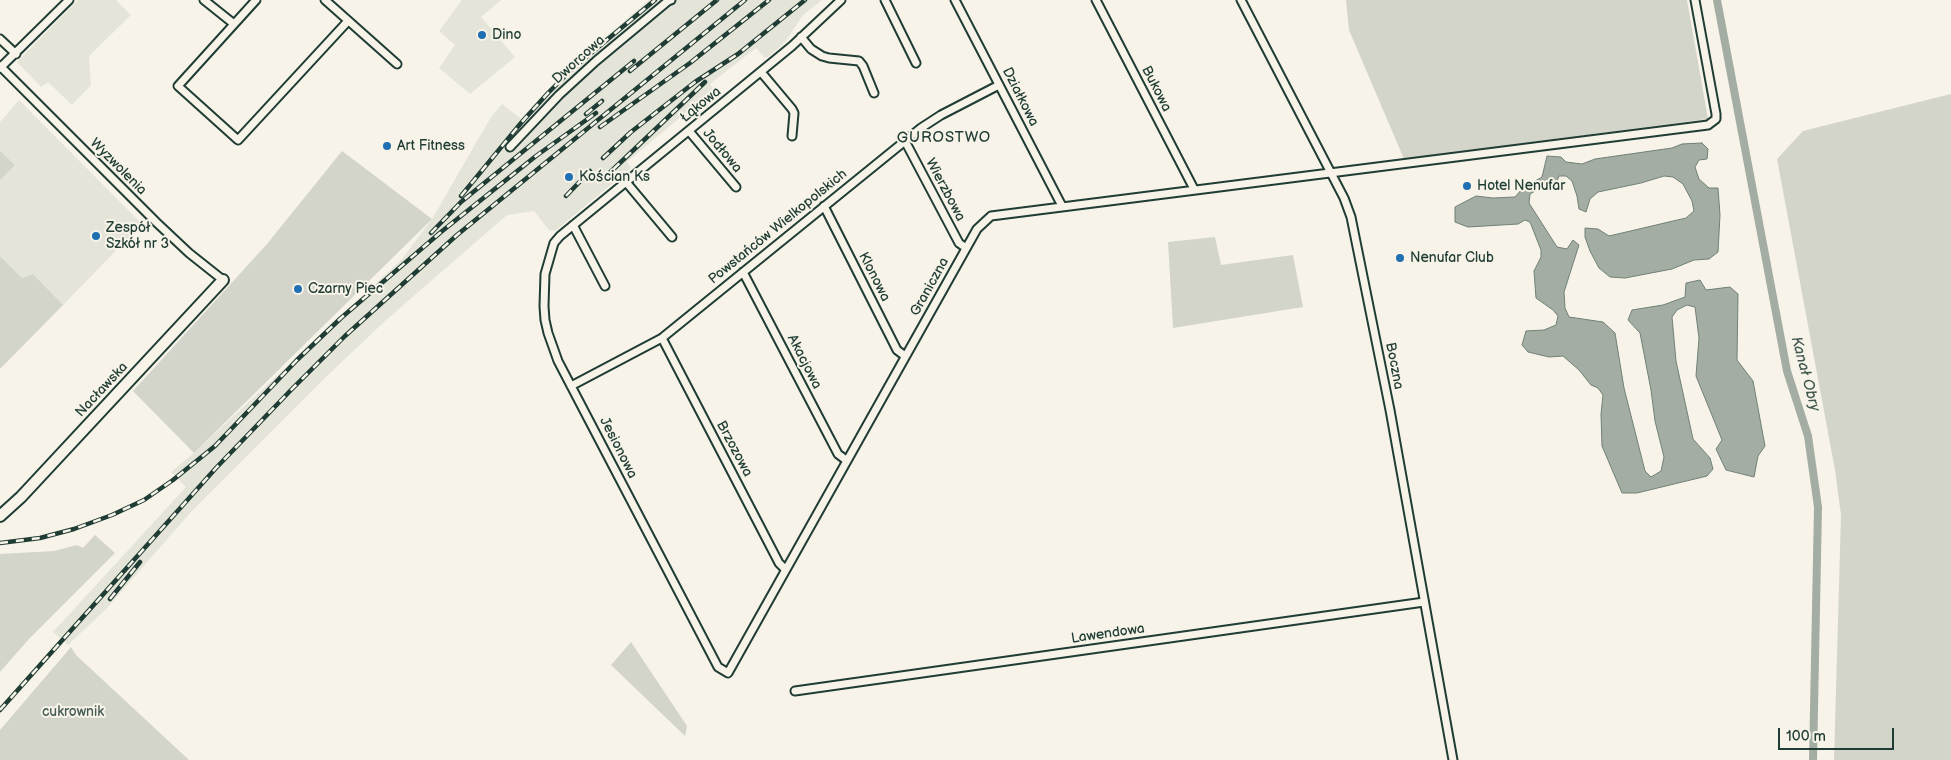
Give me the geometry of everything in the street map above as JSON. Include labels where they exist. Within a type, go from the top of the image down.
[{"type":"street","points":[[0,67],[16,54],[69,0]]},
{"type":"street","points":[[204,0],[234,24]]},
{"type":"street","points":[[256,0],[178,86],[238,140],[348,21]]},
{"type":"street","points":[[325,0],[397,64]]},
{"type":"street","name":"Dworcowa","points":[[510,147],[559,95],[596,61],[671,0]]},
{"type":"street","name":"Łąkowa","points":[[573,225],[792,46],[841,0]]},
{"type":"street","points":[[885,0],[916,62]]},
{"type":"street","name":"Działkowa","points":[[955,0],[1062,206]]},
{"type":"street","name":"Bukowa","points":[[1096,0],[1194,189]]},
{"type":"street","name":"Boczna","points":[[1241,0],[1330,172],[1351,217],[1358,243],[1390,410],[1454,760]]},
{"type":"street","name":"Graniczna","points":[[728,673],[977,228],[991,216],[1708,125],[1716,119],[1716,114],[1695,0]]},
{"type":"street","points":[[801,37],[811,49],[822,56],[859,61],[874,93]]},
{"type":"street","points":[[0,39],[16,54]]},
{"type":"street","name":"Wyzwolenia","points":[[0,67],[156,222],[189,253],[223,280]]},
{"type":"street","points":[[761,72],[794,113],[792,136]]},
{"type":"street","name":"Powstańców Wielkopolskich","points":[[571,386],[662,338],[905,141],[941,115],[999,85]]},
{"type":"street","name":"Jodłowa","points":[[689,131],[736,187]]},
{"type":"street","name":"Wierzbowa","points":[[905,141],[959,243],[966,248]]},
{"type":"street","points":[[626,182],[672,237]]},
{"type":"street","name":"Klonowa","points":[[824,206],[897,350],[905,356]]},
{"type":"street","points":[[573,225],[605,286]]},
{"type":"street","name":"Jesionowa","points":[[573,225],[554,243],[548,264],[544,288],[544,306],[548,333],[558,360],[571,386],[718,667],[728,673]]},
{"type":"street","name":"Akacjowa","points":[[743,272],[838,454],[846,460]]},
{"type":"street","name":"Nacławska","points":[[0,516],[21,497],[223,280]]},
{"type":"street","name":"Brzozowa","points":[[662,338],[779,562],[785,569]]},
{"type":"street","name":"Lawendowa","points":[[794,691],[1424,602]]},
{"type":"shaded area","points":[[78,0],[116,0],[131,15],[89,56],[91,85],[72,105],[48,82],[41,87],[17,62]]},
{"type":"shaded area","points":[[462,0],[501,0],[481,17],[515,57],[470,94],[439,68],[455,45],[439,31]]},
{"type":"shaded area","points":[[649,0],[822,0],[803,15],[786,41],[768,57],[764,57],[756,48],[710,84],[714,89],[627,162],[631,168],[555,231],[549,230],[534,211],[507,215],[385,321],[327,376],[190,513],[106,609],[68,645],[53,632],[186,487],[171,472],[194,453],[401,260],[432,219],[491,117],[502,104],[521,119],[568,69]]},
{"type":"shaded area","points":[[19,100],[142,224],[63,305],[33,274],[22,278],[0,256],[0,122]]},
{"type":"shaded area","points":[[1702,143],[1708,149],[1707,159],[1699,160],[1695,167],[1699,179],[1709,188],[1718,188],[1720,215],[1718,252],[1709,259],[1694,260],[1672,269],[1625,278],[1610,277],[1599,268],[1590,251],[1585,237],[1585,228],[1598,229],[1609,236],[1686,218],[1694,211],[1692,201],[1683,184],[1673,177],[1664,176],[1598,192],[1590,199],[1586,212],[1579,209],[1572,181],[1566,176],[1559,176],[1556,184],[1540,188],[1530,194],[1529,203],[1557,247],[1567,249],[1573,240],[1579,245],[1564,292],[1565,308],[1569,317],[1603,322],[1615,333],[1624,388],[1645,471],[1651,477],[1661,471],[1664,457],[1655,421],[1640,333],[1628,320],[1632,310],[1663,305],[1685,297],[1686,283],[1700,280],[1706,290],[1730,287],[1738,294],[1737,360],[1753,381],[1765,446],[1758,456],[1754,477],[1726,470],[1716,449],[1722,440],[1696,376],[1699,338],[1695,307],[1687,305],[1677,310],[1672,317],[1676,361],[1693,439],[1710,458],[1713,469],[1707,476],[1637,493],[1622,493],[1602,446],[1601,414],[1603,395],[1598,388],[1591,385],[1579,370],[1563,356],[1549,357],[1528,352],[1522,345],[1526,331],[1544,330],[1556,325],[1558,316],[1536,298],[1534,271],[1541,257],[1541,250],[1530,222],[1525,220],[1518,224],[1468,227],[1455,222],[1455,207],[1476,196],[1493,198],[1515,197],[1523,188],[1542,177],[1547,156],[1561,157],[1566,162],[1582,164],[1595,159],[1672,148],[1682,144]]},
{"type":"green space","points":[[1346,0],[1687,0],[1708,119],[1404,159],[1349,30]]},
{"type":"green space","points":[[1951,94],[1951,760],[1834,760],[1841,515],[1835,470],[1777,159],[1803,131]]},
{"type":"green space","points":[[0,151],[15,165],[0,180]]},
{"type":"green space","points":[[342,151],[432,219],[194,453],[133,391],[267,244]]},
{"type":"green space","points":[[1215,237],[1221,265],[1293,255],[1303,307],[1173,328],[1168,242]]},
{"type":"green space","points":[[0,256],[22,278],[33,274],[63,305],[0,369]]},
{"type":"green space","points":[[95,535],[115,553],[29,639],[0,672],[0,554],[54,551],[77,545],[83,548]]},
{"type":"green space","points":[[631,642],[687,726],[685,736],[611,665]]},
{"type":"green space","name":"cukrownik","points":[[71,647],[76,655],[189,760],[0,760],[0,730]]},
{"type":"waterway","name":"Kanał Obry","points":[[1717,0],[1787,371],[1808,436],[1818,507],[1813,760]]},
{"type":"railway","points":[[461,196],[548,93],[573,68],[655,0]]},
{"type":"railway","points":[[630,71],[717,0]]},
{"type":"railway","points":[[0,710],[216,468],[345,336],[457,235],[745,0]]},
{"type":"railway","points":[[600,127],[690,63],[769,0]]},
{"type":"railway","points":[[603,158],[631,132],[695,82],[738,54],[805,0]]},
{"type":"railway","points":[[431,233],[461,202],[634,61]]},
{"type":"railway","points":[[602,180],[705,82]]},
{"type":"railway","points":[[586,114],[602,101]]},
{"type":"railway","points":[[0,543],[40,538],[74,529],[112,515],[144,500],[173,480],[215,446],[297,360],[341,318],[441,232],[536,156],[596,113]]},
{"type":"railway","points":[[566,196],[590,171]]},
{"type":"railway","points":[[110,599],[140,562]]},
{"type":"place","name":"Dino","points":[[482,35]]},
{"type":"place","name":"Art Fitness","points":[[387,146]]},
{"type":"place","name":"Kościan Ks","points":[[569,177]]},
{"type":"place","name":"Hotel Nenufar","points":[[1467,186]]},
{"type":"place","name":"Zespół Szkół nr 3","points":[[96,236]]},
{"type":"place","name":"Nenufar Club","points":[[1400,258]]},
{"type":"place","name":"Czarny Piec","points":[[298,289]]},
{"type":"district","name":"GUROSTWO","points":[[944,138]]}]
